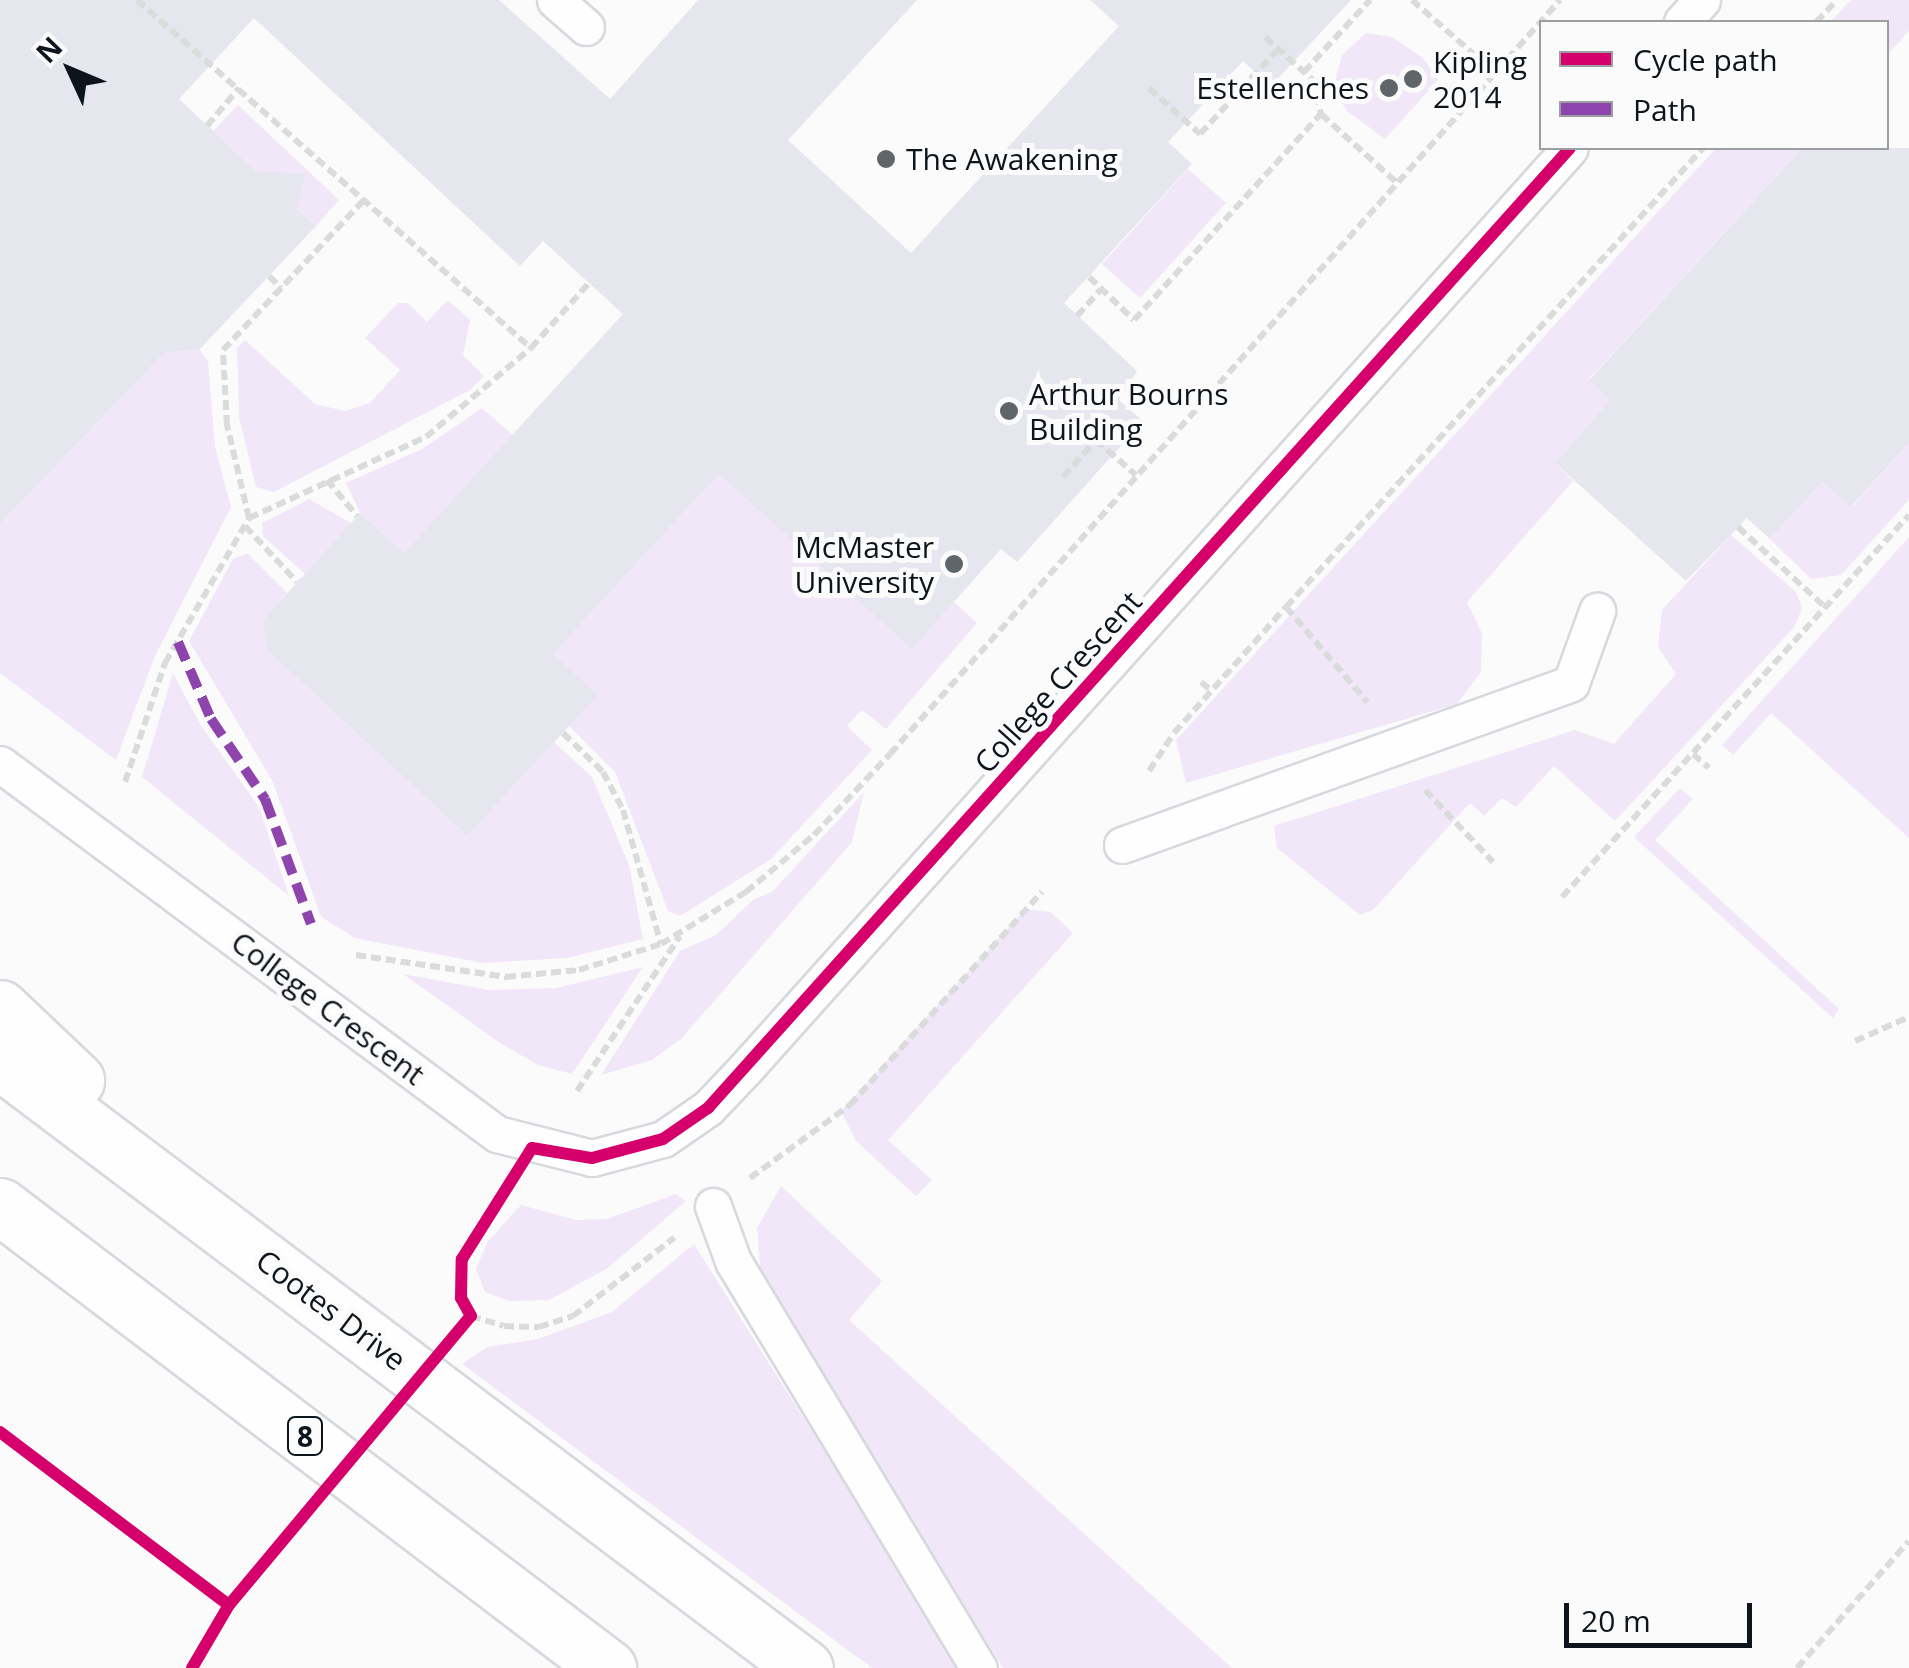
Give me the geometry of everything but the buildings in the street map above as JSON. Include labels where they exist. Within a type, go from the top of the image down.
[{"type":"main road","points":[[0,1008],[256,1252]]},
{"type":"main road","name":"Cootes Drive","points":[[0,1061],[805,1668]]},
{"type":"main road","name":"8","points":[[0,1206],[608,1668]]},
{"type":"lane","points":[[555,0],[586,28]]},
{"type":"lane","points":[[1684,20],[1702,0]]},
{"type":"lane","name":"College Crescent","points":[[0,764],[497,1134],[592,1158],[663,1139],[708,1108],[745,1069],[1568,150]]},
{"type":"lane","points":[[1122,845],[1571,684],[1597,611]]},
{"type":"lane","points":[[713,1206],[734,1261],[979,1668]]},
{"type":"path","points":[[137,0],[532,348]]},
{"type":"path","points":[[1304,72],[1370,0]]},
{"type":"path","points":[[1412,0],[1494,72]]},
{"type":"path","points":[[1542,20],[1560,0]]},
{"type":"path","points":[[1818,20],[1837,0]]},
{"type":"path","points":[[356,955],[506,977],[579,970],[661,944],[746,892],[814,835],[1539,23]]},
{"type":"path","points":[[1265,36],[1314,80],[1321,114],[1396,182]]},
{"type":"path","points":[[1149,88],[1200,134],[1278,48]]},
{"type":"path","points":[[207,126],[238,88]]},
{"type":"path","points":[[1089,278],[1134,320],[1321,114]]},
{"type":"path","points":[[1149,771],[1286,607],[1700,150]]},
{"type":"path","points":[[297,582],[247,522],[227,424],[223,350],[364,200]]},
{"type":"path","points":[[268,276],[280,288]]},
{"type":"path","points":[[125,782],[165,662],[247,522],[326,480],[426,437],[532,348],[590,283]]},
{"type":"path","points":[[1077,316],[1101,289]]},
{"type":"path","points":[[1063,477],[1096,440],[1136,475]]},
{"type":"path","points":[[326,480],[357,516]]},
{"type":"path","points":[[1562,896],[1909,516]]},
{"type":"path","points":[[1738,527],[1825,607]]},
{"type":"path","points":[[1064,556],[1074,565]]},
{"type":"path","points":[[1286,607],[1375,712]]},
{"type":"path","points":[[1201,682],[1212,691]]},
{"type":"path","points":[[562,733],[603,772],[623,810],[661,944]]},
{"type":"path","points":[[1693,754],[1709,768]]},
{"type":"path","points":[[1415,779],[1493,862]]},
{"type":"path","points":[[504,1190],[470,1242],[459,1278],[471,1316],[504,1326],[540,1327],[573,1316],[850,1104],[1042,892]]},
{"type":"path","points":[[577,1091],[683,931]]},
{"type":"path","points":[[1855,1040],[1909,1017]]},
{"type":"path","points":[[1796,1668],[1909,1542]]},
{"type":"path","points":[[216,1594],[229,1605]]},
{"type":"shaded area","points":[[1851,0],[1909,0],[1909,31],[1889,53],[1889,20],[1832,20]]},
{"type":"shaded area","points":[[1366,33],[1392,37],[1423,58],[1438,80],[1385,139],[1347,111],[1333,89],[1342,55]]},
{"type":"shaded area","points":[[238,105],[339,200],[316,226],[213,131]]},
{"type":"shaded area","points":[[1714,150],[1800,150],[1589,379],[1610,400],[1555,463],[1573,481],[1467,602],[1482,633],[1481,672],[1457,704],[1186,783],[1176,740]]},
{"type":"shaded area","points":[[1188,169],[1226,203],[1140,298],[1102,264]]},
{"type":"shaded area","points":[[448,300],[470,320],[463,355],[484,376],[470,390],[274,492],[256,487],[239,417],[237,348],[245,340],[315,404],[345,411],[370,403],[400,370],[365,338],[398,303],[408,303],[427,322]]},
{"type":"shaded area","points":[[858,323],[875,423],[780,529],[912,648],[954,602],[977,623],[886,729],[862,710],[847,726],[872,750],[771,859],[680,916],[668,911],[615,772],[569,726],[597,695],[553,654]]},
{"type":"shaded area","points":[[199,349],[208,361],[215,447],[231,507],[155,656],[116,760],[0,673],[0,524],[166,351]]},
{"type":"shaded area","points":[[482,408],[513,435],[404,553],[360,513],[346,483],[422,449]]},
{"type":"shaded area","points":[[1909,443],[1909,500],[1841,575],[1811,579],[1770,539],[1822,482],[1852,507]]},
{"type":"shaded area","points":[[309,499],[351,523],[305,574],[263,536],[262,523]]},
{"type":"shaded area","points":[[1731,535],[1796,592],[1802,608],[1795,626],[1615,821],[1554,766],[1516,807],[1502,798],[1484,816],[1470,803],[1373,910],[1360,915],[1277,848],[1274,826],[1575,730],[1614,744],[1676,674],[1658,647],[1662,610]]},
{"type":"shaded area","points":[[1909,537],[1909,838],[1771,713],[1733,755],[1722,745]]},
{"type":"shaded area","points":[[247,553],[287,593],[262,621],[267,650],[467,836],[554,742],[592,777],[629,865],[643,939],[567,958],[483,963],[355,938],[321,917],[273,782],[189,641],[233,559]]},
{"type":"shaded area","points":[[173,673],[200,724],[259,807],[289,896],[142,777]]},
{"type":"shaded area","points":[[1680,788],[1693,799],[1655,840],[1839,1009],[1833,1018],[1634,837]]},
{"type":"shaded area","points":[[864,792],[852,842],[682,1038],[652,1060],[601,1075],[680,951],[716,935],[753,900],[773,891]]},
{"type":"shaded area","points":[[1025,909],[1051,912],[1073,933],[888,1140],[932,1180],[916,1196],[856,1141],[841,1111]]},
{"type":"shaded area","points":[[643,967],[572,1074],[538,1065],[500,1043],[403,974],[489,990],[556,988]]},
{"type":"shaded area","points":[[781,1186],[882,1281],[849,1320],[1232,1668],[1003,1668],[761,1277],[757,1228]]},
{"type":"shaded area","points":[[676,1194],[686,1201],[608,1268],[549,1300],[509,1301],[485,1292],[476,1269],[488,1241],[521,1205],[576,1220],[607,1219]]},
{"type":"shaded area","points":[[694,1244],[961,1668],[872,1668],[462,1364],[487,1347],[538,1339],[612,1312]]},
{"type":"marked path","points":[[178,642],[211,719],[265,799],[311,924]]},
{"type":"cycle path","points":[[192,1668],[229,1605],[471,1316],[461,1298],[462,1259],[532,1148],[592,1158],[663,1139],[708,1108],[1568,150]]},
{"type":"cycle path","points":[[0,1432],[229,1605]]},
{"type":"place","name":"Kipling 2014","points":[[1413,79]]},
{"type":"place","name":"Estellenches","points":[[1389,88]]},
{"type":"place","name":"The Awakening","points":[[886,159]]},
{"type":"place","name":"Arthur Bourns Building","points":[[1009,411]]},
{"type":"place","name":"McMaster University","points":[[954,564]]}]
